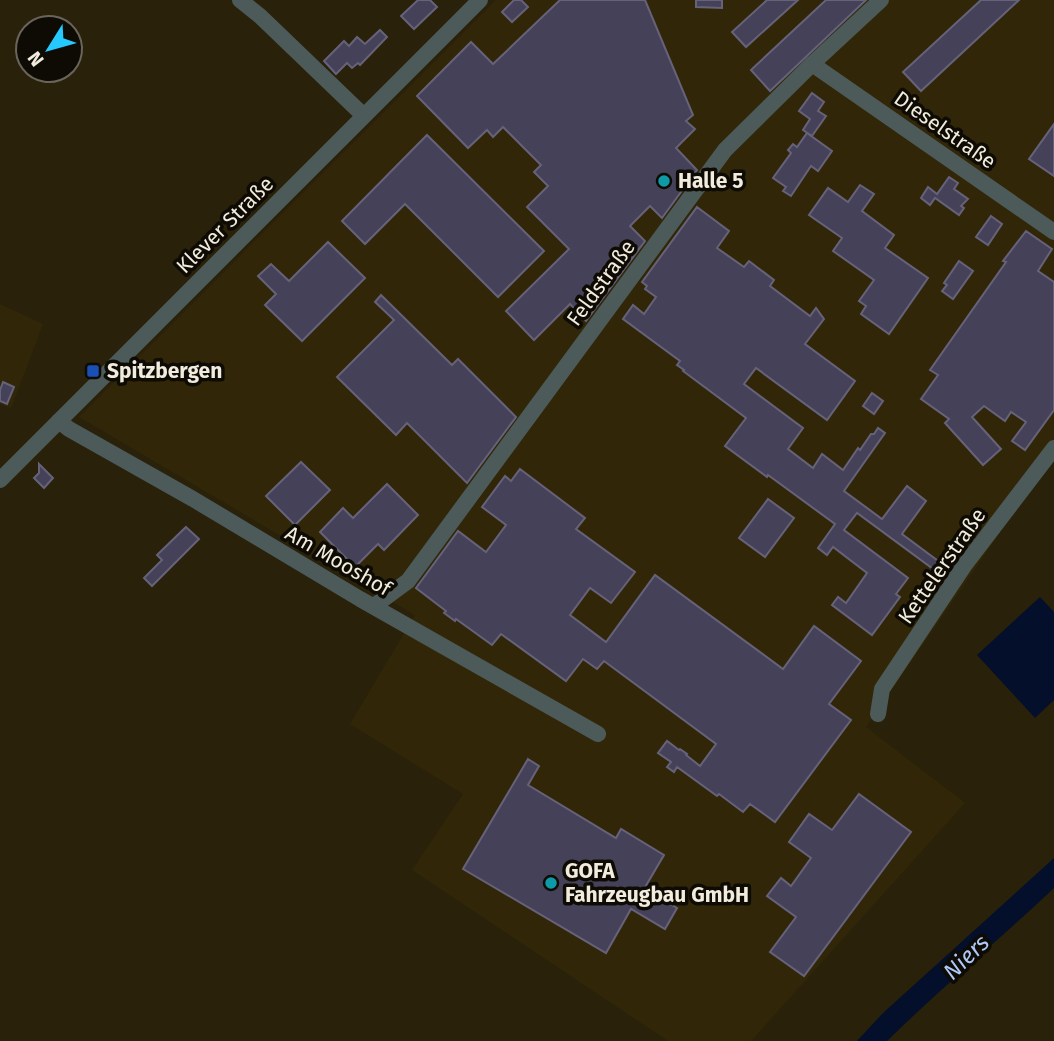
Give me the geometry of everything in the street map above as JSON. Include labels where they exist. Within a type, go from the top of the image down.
[{"type":"street","points":[[240,0],[363,115]]},
{"type":"street","name":"Klever Straße","points":[[0,481],[480,0]]},
{"type":"street","name":"Feldstraße","points":[[374,606],[408,581],[725,150],[881,0]]},
{"type":"street","name":"Dieselstraße","points":[[812,64],[1054,232]]},
{"type":"street","name":"Am Mooshof","points":[[59,421],[360,599],[598,734]]},
{"type":"street","name":"Kettelerstraße","points":[[878,714],[882,689],[964,566],[1054,448]]},
{"type":"shaded area","points":[[496,0],[1054,0],[1054,458],[1043,470],[866,727],[965,803],[751,1041],[668,1041],[412,870],[463,794],[350,724],[415,615],[79,417]]},
{"type":"shaded area","points":[[0,304],[43,324],[11,408],[0,404]]},
{"type":"water","points":[[1040,597],[1054,612],[1054,700],[1035,718],[977,655]]},
{"type":"water","name":"Niers","points":[[1054,858],[1054,888],[887,1041],[857,1041],[883,1013]]},
{"type":"building","points":[[418,0],[430,0],[437,7],[414,29],[401,16]]},
{"type":"building","points":[[514,0],[521,0],[528,7],[512,22],[502,12]]},
{"type":"building","points":[[560,0],[645,0],[693,115],[686,121],[695,129],[676,148],[697,170],[662,218],[650,206],[630,226],[645,241],[586,321],[570,304],[534,340],[506,311],[569,249],[527,207],[548,186],[534,172],[541,165],[503,127],[493,137],[487,130],[468,148],[417,96],[471,42],[493,64]]},
{"type":"building","points":[[696,0],[722,0],[722,8],[696,7]]},
{"type":"building","points":[[767,0],[798,0],[746,47],[732,32]]},
{"type":"building","points":[[826,0],[866,0],[770,91],[751,70]]},
{"type":"building","points":[[981,0],[1019,0],[921,91],[903,72]]},
{"type":"building","points":[[380,30],[387,37],[360,65],[358,63],[352,68],[347,63],[336,74],[324,61],[344,41],[349,46],[357,37],[365,44]]},
{"type":"building","points":[[812,93],[824,102],[818,111],[826,116],[812,136],[803,130],[810,119],[799,111]]},
{"type":"building","points":[[1054,124],[1054,176],[1029,159]]},
{"type":"building","points":[[807,133],[832,151],[818,171],[811,166],[791,196],[783,191],[786,187],[773,178],[791,153],[788,150],[793,144],[797,147]]},
{"type":"building","points":[[427,135],[544,251],[498,297],[405,204],[365,244],[342,221]]},
{"type":"building","points":[[949,177],[958,183],[954,189],[968,199],[961,206],[964,208],[959,215],[935,198],[930,205],[921,198],[928,187],[937,194]]},
{"type":"building","points":[[860,185],[874,194],[862,211],[894,235],[885,248],[928,278],[889,334],[861,314],[866,306],[859,301],[874,280],[833,251],[842,238],[809,215],[828,188],[848,202]]},
{"type":"building","points":[[697,207],[729,231],[717,248],[744,267],[749,261],[774,280],[770,286],[810,316],[816,308],[824,319],[805,344],[855,381],[827,420],[756,368],[744,384],[803,428],[788,449],[813,468],[822,454],[843,470],[858,448],[860,450],[878,428],[885,433],[844,491],[882,519],[907,486],[926,501],[902,534],[949,569],[944,577],[857,513],[844,530],[908,578],[896,594],[900,597],[872,635],[832,605],[838,597],[846,603],[867,573],[833,547],[827,555],[818,548],[835,524],[725,446],[746,418],[683,371],[677,365],[680,361],[623,319],[633,305],[644,314],[656,297],[645,289],[647,286],[642,282]]},
{"type":"building","points":[[991,216],[1002,224],[988,245],[976,237]]},
{"type":"building","points":[[1026,231],[1052,249],[1038,271],[1054,282],[1054,410],[1025,450],[1012,441],[1026,422],[1011,412],[1005,421],[984,406],[972,417],[1001,449],[983,465],[945,423],[949,419],[921,399],[938,375],[930,370]]},
{"type":"building","points":[[328,242],[365,278],[302,341],[265,305],[276,294],[258,276],[271,264],[289,281]]},
{"type":"building","points":[[959,261],[973,271],[953,299],[942,291],[947,285],[944,283]]},
{"type":"building","points":[[381,295],[452,365],[458,359],[516,417],[467,483],[407,423],[396,435],[337,377],[394,320],[375,302]]},
{"type":"building","points":[[3,382],[14,387],[7,404],[0,401]]},
{"type":"building","points":[[872,393],[883,401],[874,414],[863,406]]},
{"type":"building","points":[[301,462],[330,490],[295,525],[266,496]]},
{"type":"building","points":[[39,464],[53,478],[44,488],[34,478],[39,473]]},
{"type":"building","points":[[520,469],[585,518],[576,529],[635,572],[611,603],[590,588],[570,615],[606,642],[655,575],[783,669],[814,626],[861,661],[829,704],[851,720],[775,822],[750,804],[743,812],[677,767],[674,772],[667,767],[671,762],[658,753],[667,741],[700,766],[716,744],[604,661],[597,669],[583,659],[566,681],[501,634],[492,645],[444,613],[446,611],[416,588],[458,531],[486,552],[506,525],[482,507],[505,476],[511,481]]},
{"type":"building","points":[[387,484],[418,515],[384,550],[378,544],[355,567],[320,532],[343,508],[353,518]]},
{"type":"building","points":[[768,499],[794,518],[765,557],[739,538]]},
{"type":"building","points":[[186,527],[199,539],[152,586],[144,578],[162,560],[157,555]]},
{"type":"building","points":[[528,759],[539,766],[528,785],[616,838],[621,829],[664,855],[644,889],[677,908],[665,929],[631,909],[606,953],[463,869]]},
{"type":"building","points":[[859,794],[911,832],[804,976],[770,952],[796,917],[767,896],[781,878],[791,886],[811,858],[789,842],[809,814],[832,830]]},
{"type":"place","name":"Halle 5","points":[[664,181]]},
{"type":"place","name":"Spitzbergen","points":[[93,371]]},
{"type":"place","name":"GOFA Fahrzeugbau GmbH","points":[[551,883]]}]
